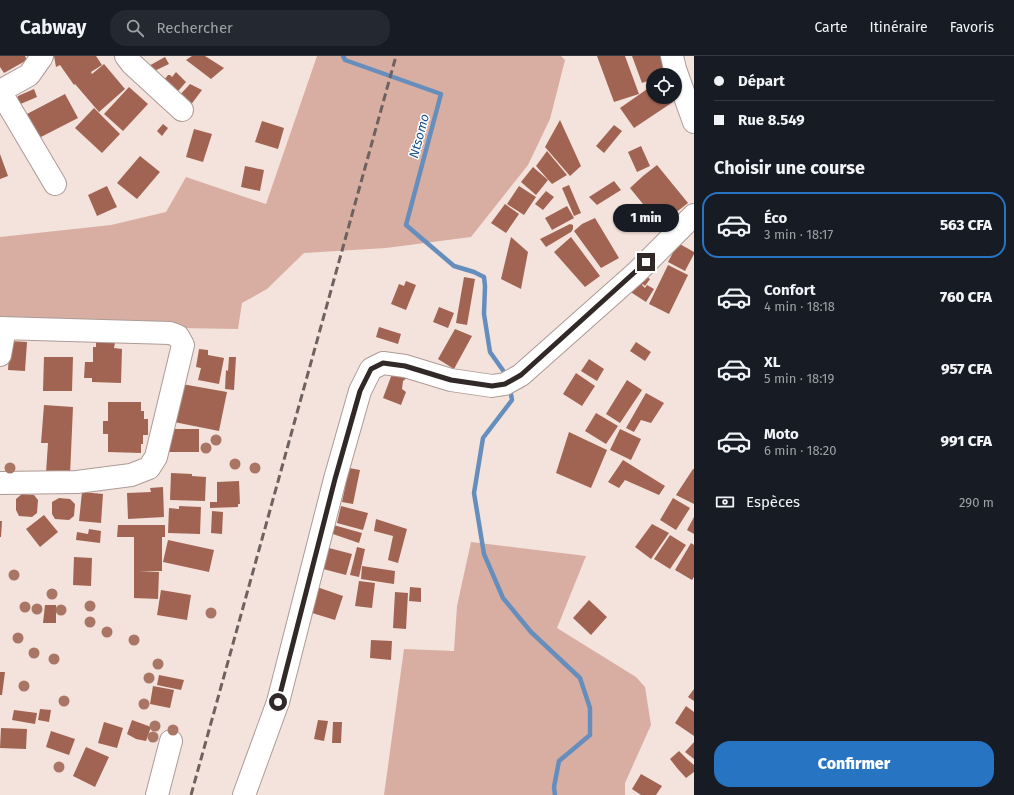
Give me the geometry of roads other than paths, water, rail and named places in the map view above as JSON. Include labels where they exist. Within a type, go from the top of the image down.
[{"type":"street","points":[[42,56],[29,75],[0,91],[55,184]]},
{"type":"street","points":[[126,56],[132,64],[182,110]]},
{"type":"street","points":[[680,66],[694,122]]},
{"type":"street","points":[[244,795],[278,702],[335,479],[360,391],[371,369],[383,363],[405,366],[451,380],[492,386],[505,384],[521,375],[637,272],[694,215]]},
{"type":"street","points":[[0,355],[3,328],[170,333],[178,336],[183,346],[156,457],[149,468],[131,475],[77,482],[0,483]]},
{"type":"street","points":[[157,795],[171,741]]},
{"type":"waterway","name":"Ntsomo","points":[[343,56],[345,60],[441,94],[406,225],[454,266],[474,272],[484,277],[484,314],[490,352],[507,376]]},
{"type":"waterway","points":[[510,389],[512,400],[483,438],[474,493],[484,554],[503,598],[531,632],[580,678],[590,708],[590,735],[559,761],[554,787],[555,795]]},
{"type":"railway","points":[[191,795],[396,56]]}]
